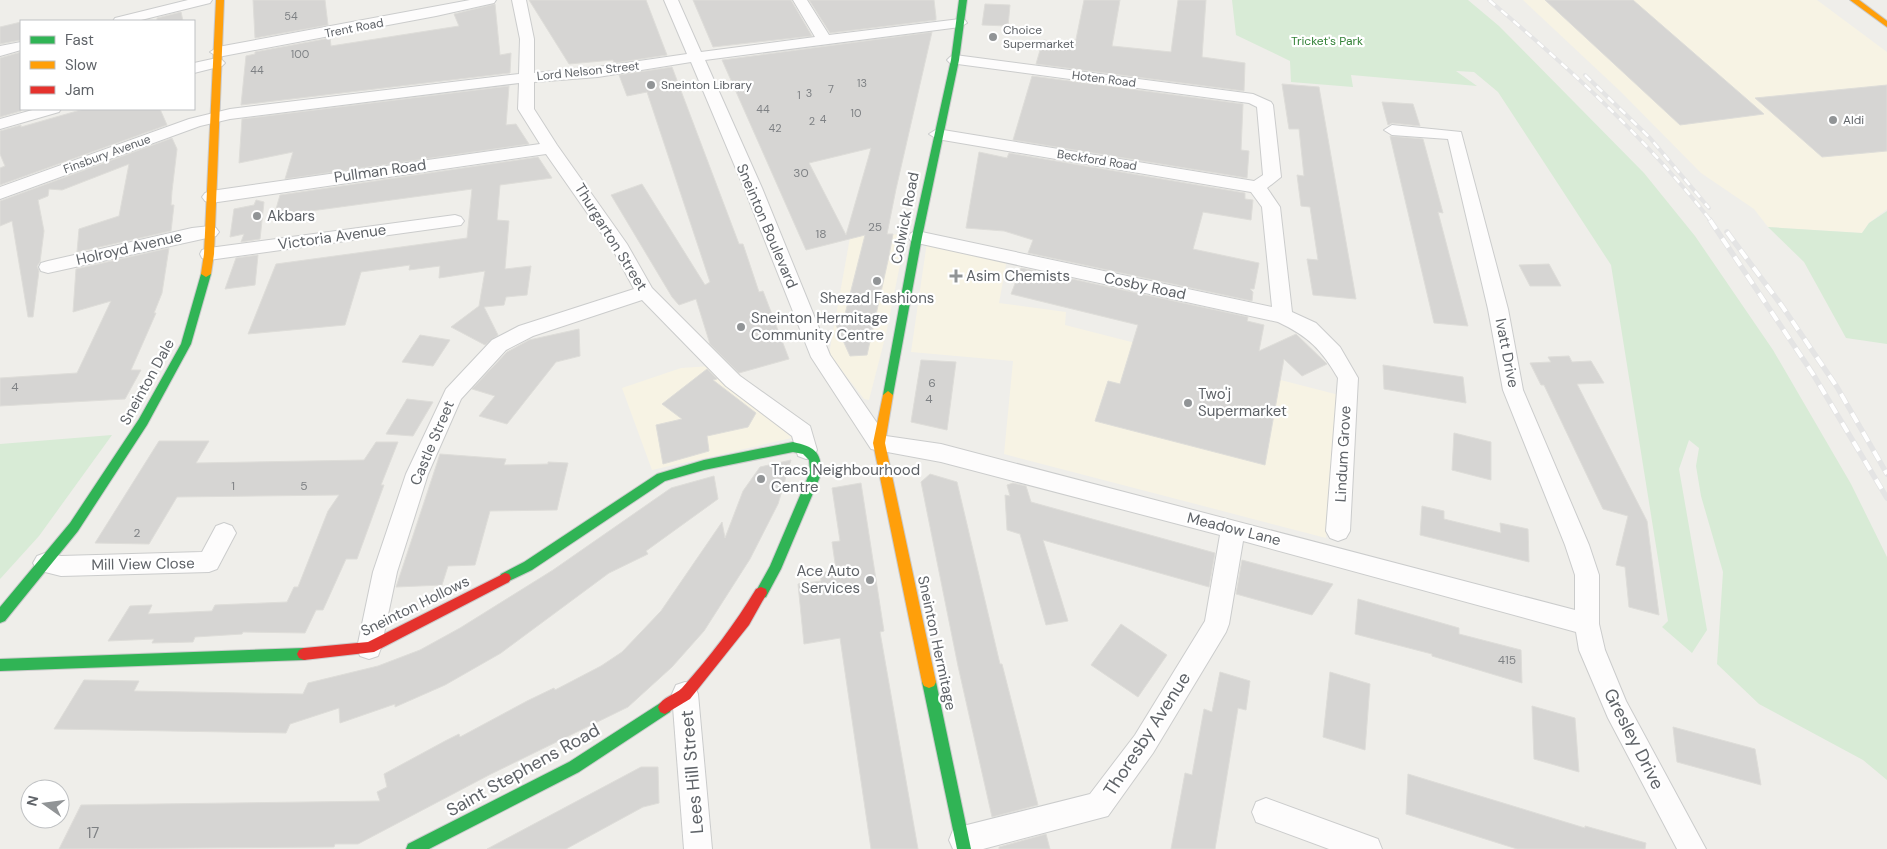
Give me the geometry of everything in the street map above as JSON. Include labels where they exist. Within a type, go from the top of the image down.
[{"type":"street","points":[[124,20],[205,0]]},
{"type":"street","name":"Sneinton Dale","points":[[0,617],[74,527],[143,422],[184,347],[204,284],[209,254],[220,0]]},
{"type":"street","name":"Trent Road","points":[[195,68],[217,57],[434,6],[489,0]]},
{"type":"street","name":"Thurgarton Street","points":[[519,0],[527,39],[526,109],[550,148],[562,162],[621,248],[645,292],[733,381],[802,432],[806,450]]},
{"type":"street","name":"Sneinton Boulevard","points":[[671,0],[753,188],[821,357],[879,443]]},
{"type":"street","points":[[800,0],[824,40]]},
{"type":"street","name":"Colwick Road","points":[[879,443],[917,237],[955,60],[963,0]]},
{"type":"street","points":[[1854,0],[1887,25]]},
{"type":"street","name":"Lord Nelson Street","points":[[216,118],[525,78],[598,72],[960,23]]},
{"type":"street","points":[[0,51],[20,46]]},
{"type":"street","name":"Hoten Road","points":[[955,60],[1254,99],[1265,104],[1272,177],[1257,187]]},
{"type":"street","points":[[0,124],[49,110]]},
{"type":"street","name":"Finsbury Avenue","points":[[0,193],[196,122],[216,118]]},
{"type":"street","name":"Ivatt Drive","points":[[1392,130],[1455,135],[1498,309],[1513,390],[1524,421],[1577,545],[1587,575],[1587,624]]},
{"type":"street","name":"Beckford Road","points":[[938,134],[1257,187]]},
{"type":"street","name":"Pullman Road","points":[[211,197],[550,148]]},
{"type":"street","points":[[1257,187],[1271,207],[1284,316]]},
{"type":"street","name":"Victoria Avenue","points":[[209,254],[455,221]]},
{"type":"street","name":"Holroyd Avenue","points":[[48,267],[192,234],[210,232]]},
{"type":"street","name":"Cosby Road","points":[[917,237],[1284,316],[1309,328],[1333,352],[1348,378]]},
{"type":"street","name":"Castle Street","points":[[369,648],[385,572],[417,474],[453,395],[499,345],[526,331],[645,292]]},
{"type":"street","name":"Lindum Grove","points":[[1338,531],[1348,378]]},
{"type":"street","name":"Meadow Lane","points":[[879,443],[941,453],[1587,624]]},
{"type":"street","name":"Sneinton Hermitage","points":[[879,443],[964,844]]},
{"type":"street","name":"Sneinton Hollows","points":[[0,665],[296,655],[369,648],[528,566],[661,478],[761,452],[793,447],[806,450]]},
{"type":"street","name":"Saint Stephens Road","points":[[412,849],[574,767],[685,694],[744,621],[775,569],[816,472],[815,458],[806,450]]},
{"type":"street","name":"Thoresby Avenue","points":[[964,844],[1098,806],[1144,744],[1217,624],[1233,529]]},
{"type":"street","name":"Mill View Close","points":[[45,563],[61,566],[208,562],[224,533]]},
{"type":"street","name":"Gresley Drive","points":[[1587,624],[1592,650],[1617,709],[1692,849]]},
{"type":"street","name":"Lees Hill Street","points":[[685,694],[698,849]]},
{"type":"street","points":[[1266,812],[1368,849]]},
{"type":"shaded area","points":[[1523,0],[1817,0],[1887,52],[1887,209],[1869,223],[1862,233],[1768,227],[1754,209],[1701,173],[1620,91]]},
{"type":"shaded area","points":[[851,232],[906,235],[886,334],[869,400],[864,399],[829,354]]},
{"type":"shaded area","points":[[927,242],[1007,259],[999,303],[1066,312],[1065,325],[1339,395],[1326,538],[1004,454],[1013,361],[911,352]]},
{"type":"shaded area","points":[[711,366],[792,438],[652,470],[622,388],[681,368]]},
{"type":"green space","name":"Tricket's Park","points":[[1232,0],[1468,0],[1499,26],[1644,173],[1695,236],[1773,350],[1851,484],[1887,557],[1887,780],[1863,760],[1759,704],[1717,664],[1723,572],[1701,496],[1696,466],[1699,448],[1689,440],[1679,469],[1707,630],[1692,653],[1662,627],[1668,621],[1611,265],[1498,92],[1474,72],[1456,71],[1477,86],[1351,75],[1353,87],[1291,82],[1290,61],[1236,35]]},
{"type":"green space","points":[[1887,211],[1887,344],[1846,338],[1804,262],[1768,227],[1862,233],[1869,223]]},
{"type":"green space","points":[[112,435],[39,536],[0,579],[0,444]]},
{"type":"building","points":[[253,0],[325,0],[328,25],[255,38]]},
{"type":"building","points":[[529,0],[646,0],[667,55],[614,63],[613,60],[569,64]]},
{"type":"building","points":[[693,0],[791,0],[812,36],[713,47]]},
{"type":"building","points":[[809,0],[934,0],[936,20],[830,33]]},
{"type":"building","points":[[1084,0],[1120,0],[1112,46],[1171,52],[1178,0],[1206,0],[1202,57],[1245,63],[1244,91],[1036,64],[1043,40],[1075,44]]},
{"type":"building","points":[[1545,0],[1633,0],[1764,114],[1680,125]]},
{"type":"building","points":[[495,4],[500,55],[511,53],[510,73],[241,105],[246,56],[255,54],[255,52],[330,38],[331,46],[459,26],[454,14]]},
{"type":"building","points":[[985,4],[1010,5],[1008,26],[982,25]]},
{"type":"building","points":[[181,12],[183,20],[157,20],[157,18]]},
{"type":"building","points":[[20,22],[20,40],[0,44],[0,27]]},
{"type":"building","points":[[932,32],[896,189],[887,234],[893,234],[867,355],[850,356],[836,325],[843,322],[865,235],[806,250],[722,60]],"holes":[[[871,148],[846,235],[809,163]]]},
{"type":"building","points":[[20,52],[21,111],[0,117],[0,58]]},
{"type":"building","points":[[672,67],[739,244],[743,244],[759,292],[763,291],[789,359],[739,373],[710,344],[696,299],[679,305],[672,297],[611,195],[642,184],[705,285],[710,282],[647,92],[627,96],[619,75]]},
{"type":"building","points":[[1032,76],[1243,104],[1241,150],[1249,151],[1247,178],[1013,140]]},
{"type":"building","points":[[1282,84],[1319,87],[1356,299],[1313,295],[1307,259],[1318,260],[1310,207],[1301,206],[1297,175],[1304,176],[1299,129],[1289,129]]},
{"type":"building","name":"Aldi","points":[[1887,85],[1887,151],[1822,157],[1755,98]]},
{"type":"building","points":[[509,86],[506,125],[516,124],[529,144],[285,179],[293,152],[239,163],[242,119]]},
{"type":"building","points":[[1382,102],[1413,104],[1420,126],[1392,123],[1388,125]]},
{"type":"building","points":[[80,110],[160,110],[167,125],[0,185],[0,168],[5,166],[0,154],[0,131],[21,125],[21,127]]},
{"type":"building","points":[[1390,136],[1423,139],[1443,213],[1438,212],[1468,326],[1434,323]]},
{"type":"building","points":[[172,138],[177,149],[172,191],[171,205],[174,205],[171,231],[77,252],[79,229],[119,216],[129,164],[62,190],[49,189],[48,196],[38,200],[44,231],[40,262],[37,266],[39,271],[33,317],[28,317],[12,221],[0,226],[0,201]]},
{"type":"building","points":[[979,152],[1007,158],[1009,153],[1245,193],[1245,199],[1253,200],[1251,220],[1203,212],[1193,249],[1259,263],[1254,289],[1250,289],[1253,292],[1252,301],[1028,253],[1033,240],[1004,231],[966,228]]},
{"type":"building","points":[[538,157],[552,178],[500,185],[497,220],[509,221],[505,269],[531,266],[527,295],[506,297],[504,305],[484,307],[498,335],[485,345],[451,327],[479,306],[485,271],[439,278],[440,266],[409,270],[410,265],[361,272],[345,325],[248,334],[276,264],[467,238],[472,189],[274,216],[280,195]]},
{"type":"building","points":[[256,200],[264,202],[260,239],[241,242],[244,234],[230,237],[234,209],[254,205]]},
{"type":"building","points":[[169,248],[162,293],[154,313],[156,313],[131,370],[141,370],[125,399],[0,406],[0,378],[77,373],[111,301],[73,312],[76,269]]},
{"type":"building","points":[[258,255],[255,285],[225,289],[236,258]]},
{"type":"building","points":[[1549,264],[1561,286],[1530,286],[1519,265]]},
{"type":"building","points":[[1021,268],[1248,317],[1247,321],[1264,325],[1259,351],[1296,334],[1327,364],[1302,376],[1284,359],[1265,465],[1095,421],[1108,381],[1120,384],[1138,325],[1011,294]]},
{"type":"building","points":[[579,329],[580,356],[556,362],[507,424],[479,416],[495,396],[472,389],[507,352],[529,340]]},
{"type":"building","points":[[420,335],[450,340],[433,366],[402,362]]},
{"type":"building","points":[[1569,356],[1572,362],[1591,361],[1604,383],[1577,384],[1647,521],[1659,615],[1629,607],[1625,567],[1616,565],[1628,516],[1603,509],[1544,385],[1541,385],[1530,363],[1551,362],[1548,357]]},
{"type":"building","points":[[921,360],[956,362],[947,430],[911,422]]},
{"type":"building","points":[[1383,365],[1463,377],[1466,403],[1384,389]]},
{"type":"building","points":[[707,369],[717,379],[713,380],[756,413],[748,427],[707,436],[709,451],[663,464],[656,425],[682,419],[662,404]]},
{"type":"building","points":[[407,399],[433,402],[413,436],[386,434]]},
{"type":"building","points":[[1454,433],[1491,442],[1491,480],[1452,470]]},
{"type":"building","points":[[159,441],[209,441],[196,463],[364,460],[376,442],[398,442],[381,485],[384,485],[357,559],[346,559],[323,610],[316,610],[305,633],[243,632],[242,634],[195,637],[193,642],[152,643],[154,639],[108,641],[130,606],[152,605],[148,614],[212,611],[215,605],[287,602],[294,587],[298,587],[328,511],[339,495],[177,497],[149,544],[95,543]]},
{"type":"building","points":[[440,454],[506,459],[504,465],[548,464],[548,462],[568,463],[557,510],[490,511],[475,565],[448,566],[442,585],[396,587]]},
{"type":"building","points":[[791,460],[778,504],[750,559],[704,631],[672,667],[628,707],[489,775],[358,844],[335,844],[334,847],[59,849],[81,805],[380,801],[377,792],[387,787],[384,774],[459,734],[460,737],[527,701],[554,688],[555,690],[601,666],[622,652],[661,611],[722,522],[725,538],[743,491],[760,467]]},
{"type":"building","points":[[930,474],[957,482],[1000,664],[1002,664],[1038,805],[992,817],[958,666],[921,482]]},
{"type":"building","points":[[714,476],[718,499],[646,551],[648,554],[609,573],[501,653],[445,685],[395,707],[395,704],[340,723],[339,708],[290,724],[286,733],[54,729],[84,680],[139,681],[134,691],[303,694],[308,683],[378,666],[420,650],[460,628],[553,570],[671,488]]},
{"type":"building","points":[[861,483],[884,631],[880,632],[918,849],[871,849],[840,638],[804,644],[798,584],[821,581],[820,573],[836,570],[832,542],[840,541],[832,488]]},
{"type":"building","points":[[1013,483],[1026,486],[1031,502],[1215,553],[1209,587],[1043,540],[1068,621],[1046,625],[1020,534],[1007,530],[1005,495],[1010,496],[1007,485]]},
{"type":"building","points":[[1422,506],[1444,511],[1444,519],[1501,533],[1500,523],[1528,529],[1529,562],[1420,535]]},
{"type":"building","points":[[1242,560],[1333,584],[1312,615],[1236,594]]},
{"type":"building","points":[[1358,599],[1459,628],[1459,634],[1521,650],[1522,683],[1432,656],[1432,654],[1355,634]]},
{"type":"building","points":[[1121,624],[1167,655],[1138,697],[1091,665]]},
{"type":"building","points":[[1220,672],[1250,681],[1246,710],[1238,708],[1215,849],[1171,849],[1185,773],[1192,775],[1204,709],[1212,712]]},
{"type":"building","points":[[1330,672],[1370,684],[1365,750],[1323,737]]},
{"type":"building","points":[[1532,706],[1575,718],[1579,772],[1534,759]]},
{"type":"building","points":[[1673,727],[1755,749],[1761,785],[1677,762]]},
{"type":"building","points":[[641,767],[658,767],[659,803],[643,807],[566,849],[487,849]]},
{"type":"building","points":[[1408,774],[1585,828],[1585,826],[1646,843],[1645,849],[1517,849],[1406,814]]},
{"type":"building","points":[[1046,834],[1050,849],[999,849],[999,847]]},
{"type":"railway","points":[[1489,0],[1606,105],[1660,161],[1711,221]]},
{"type":"railway","points":[[1585,75],[1650,138],[1709,208]]},
{"type":"railway","points":[[1710,220],[1813,374],[1887,498]]},
{"type":"railway","points":[[1727,232],[1782,306],[1837,387],[1887,474]]},
{"type":"traffic: fast","points":[[888,395],[917,237],[955,60],[963,0]]},
{"type":"traffic: fast","points":[[0,617],[74,527],[143,422],[186,344],[206,274]]},
{"type":"traffic: fast","points":[[505,578],[528,566],[661,477],[704,465],[793,447],[806,450],[815,458],[816,472],[775,569],[761,593]]},
{"type":"traffic: fast","points":[[0,665],[304,654]]},
{"type":"traffic: fast","points":[[929,682],[964,849]]},
{"type":"traffic: fast","points":[[413,849],[574,767],[665,707]]},
{"type":"traffic: slow","points":[[206,274],[209,254],[220,0]]},
{"type":"traffic: slow","points":[[1854,0],[1887,25]]},
{"type":"traffic: slow","points":[[888,395],[879,443],[929,682]]},
{"type":"traffic: jam","points":[[304,654],[369,648],[505,578]]},
{"type":"traffic: jam","points":[[665,707],[685,694],[744,621],[761,593]]},
{"type":"place","name":"Choice Supermarket","points":[[993,37]]},
{"type":"place","name":"Sneinton Library","points":[[651,85]]},
{"type":"place","name":"Aldi","points":[[1833,120]]},
{"type":"place","name":"Akbars","points":[[257,216]]},
{"type":"place","name":"Asim Chemists","points":[[956,276]]},
{"type":"place","name":"Shezad Fashions","points":[[877,281]]},
{"type":"place","name":"Sneinton Hermitage Community Centre","points":[[741,327]]},
{"type":"place","name":"Two'j Supermarket","points":[[1188,403]]},
{"type":"place","name":"Tracs Neighbourhood Centre","points":[[761,479]]},
{"type":"place","name":"Ace Auto Services","points":[[870,580]]}]
